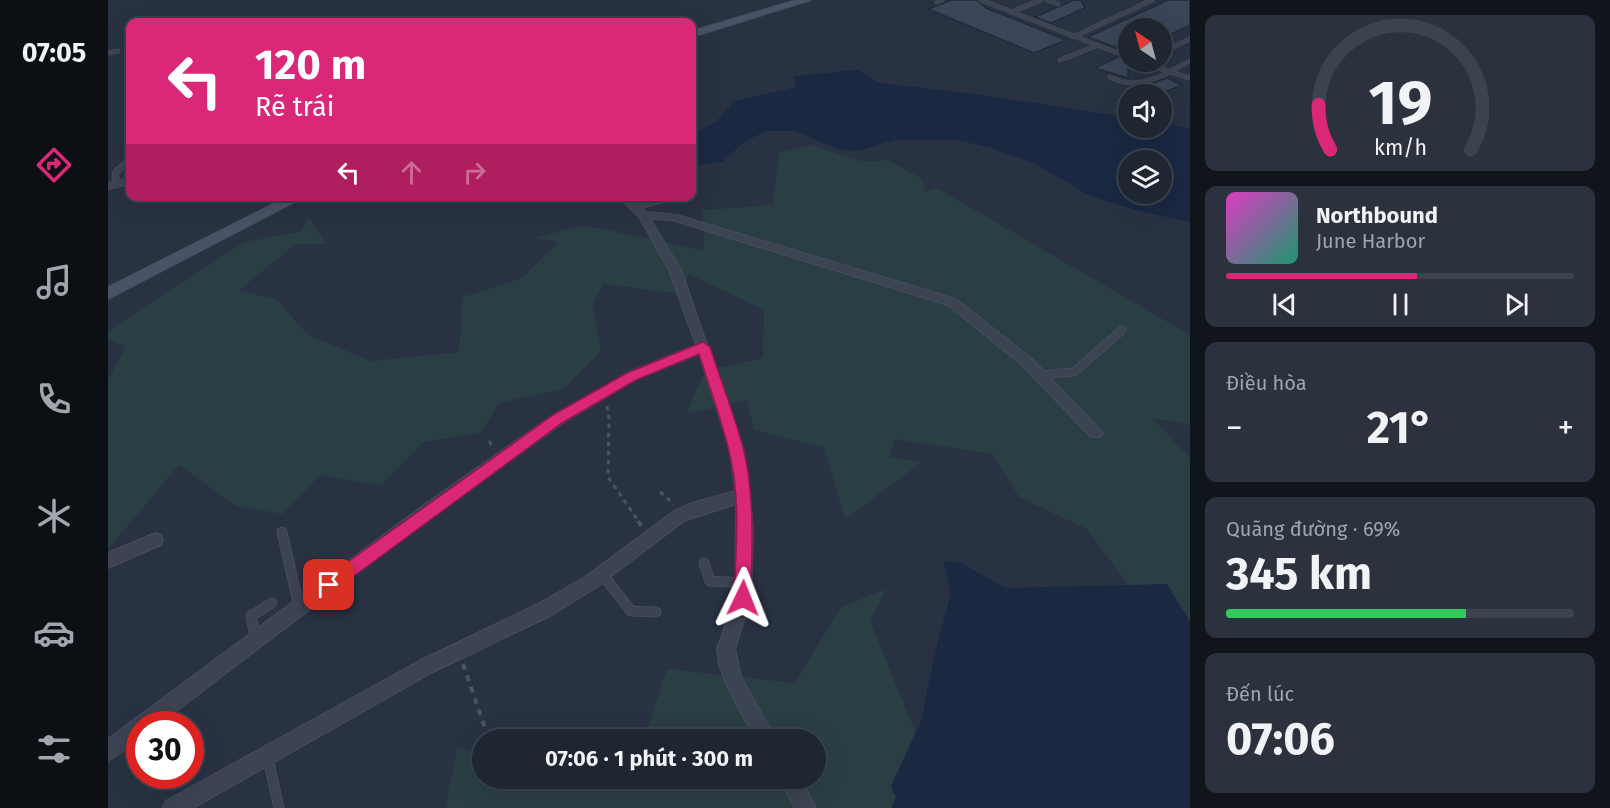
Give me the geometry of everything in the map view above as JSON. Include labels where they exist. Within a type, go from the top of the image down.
[{"type":"street","points":[[696,33],[806,0]]},
{"type":"street","points":[[108,186],[125,182]]},
{"type":"street","points":[[108,294],[290,201]]},
{"type":"street","points":[[633,206],[675,270],[703,347],[736,451],[743,495],[743,598],[726,649],[728,665],[734,682],[760,729]]},
{"type":"street","points":[[633,206],[945,299],[959,306],[1027,362],[1096,433]]},
{"type":"street","points":[[161,711],[433,507],[558,419],[632,376],[703,347]]},
{"type":"street","points":[[173,808],[425,667],[544,610],[602,574],[679,516],[743,495]]},
{"type":"street","points":[[108,561],[155,540]]},
{"type":"street","points":[[108,752],[126,738]]},
{"type":"street","points":[[795,789],[806,808]]},
{"type":"lane","points":[[937,2],[942,0]]},
{"type":"lane","points":[[981,0],[1118,53]]},
{"type":"lane","points":[[1011,12],[1041,0]]},
{"type":"lane","points":[[1048,0],[1058,4]]},
{"type":"lane","points":[[1074,36],[1152,0]]},
{"type":"lane","points":[[1172,47],[1190,39]]},
{"type":"lane","points":[[1060,60],[1097,45]]},
{"type":"lane","points":[[108,52],[118,51]]},
{"type":"lane","points":[[1172,70],[1190,61]]},
{"type":"lane","points":[[1110,77],[1123,84],[1136,86],[1168,72],[1190,78]]},
{"type":"lane","points":[[125,182],[115,178],[116,172],[126,163]]},
{"type":"lane","points":[[633,206],[655,201]]},
{"type":"lane","points":[[1038,375],[1074,372],[1122,330]]},
{"type":"lane","points":[[282,532],[300,607]]},
{"type":"lane","points":[[704,563],[710,581],[743,583]]},
{"type":"lane","points":[[602,574],[631,611],[656,612]]},
{"type":"lane","points":[[255,641],[251,616],[272,603]]},
{"type":"lane","points":[[267,755],[279,808]]},
{"type":"path","points":[[602,393],[606,399],[609,419],[608,477],[649,538]]},
{"type":"path","points":[[459,651],[485,729]]},
{"type":"green space","points":[[810,145],[865,162],[888,160],[922,179],[925,192],[937,188],[1190,335],[1190,425],[1153,418],[1190,459],[1190,657],[1153,619],[1087,529],[1019,497],[992,454],[895,439],[889,457],[922,462],[845,519],[824,447],[754,430],[747,400],[686,414],[705,371],[763,358],[764,310],[689,274],[680,294],[604,284],[592,305],[601,351],[563,389],[499,403],[481,432],[423,442],[381,485],[320,475],[283,514],[236,506],[179,465],[108,549],[108,380],[126,346],[108,339],[108,331],[244,242],[299,232],[309,218],[327,244],[296,244],[239,290],[277,300],[308,335],[371,361],[459,352],[463,297],[522,278],[559,242],[536,238],[583,225],[704,251],[703,210],[773,205],[779,153]]},
{"type":"green space","points":[[886,589],[870,621],[939,790],[938,808],[446,808],[457,747],[472,752],[472,789],[826,789],[826,729],[647,729],[667,669],[795,683],[841,607]]},
{"type":"water","points":[[858,70],[880,83],[975,94],[1118,115],[1118,138],[1172,138],[1172,125],[1190,129],[1190,222],[1139,211],[1090,196],[1034,163],[991,148],[958,140],[895,140],[858,151],[837,149],[795,131],[766,131],[744,142],[722,162],[696,165],[696,132],[716,122],[735,101],[796,87],[793,76]]},
{"type":"water","points":[[943,561],[962,563],[1005,588],[1167,584],[1190,621],[1190,808],[891,808],[896,797],[891,786],[921,721],[936,649],[951,593]]},
{"type":"building","points":[[952,0],[977,0],[986,8],[1066,40],[1034,53],[928,9]]},
{"type":"building","points":[[1074,0],[1081,0],[1085,8],[1051,23],[1035,17]]},
{"type":"building","points":[[1168,0],[1190,0],[1190,25],[1172,34],[1172,18],[1129,18]]},
{"type":"building","points":[[1118,23],[1118,48],[1088,37]]},
{"type":"building","points":[[1118,57],[1118,72],[1128,72],[1128,78],[1095,68]]},
{"type":"building","points":[[1167,78],[1182,85],[1172,89],[1172,84],[1149,84]]},
{"type":"route","points":[[329,585],[433,507],[558,419],[632,376],[703,347],[736,451],[743,495],[745,528],[743,598]]}]
